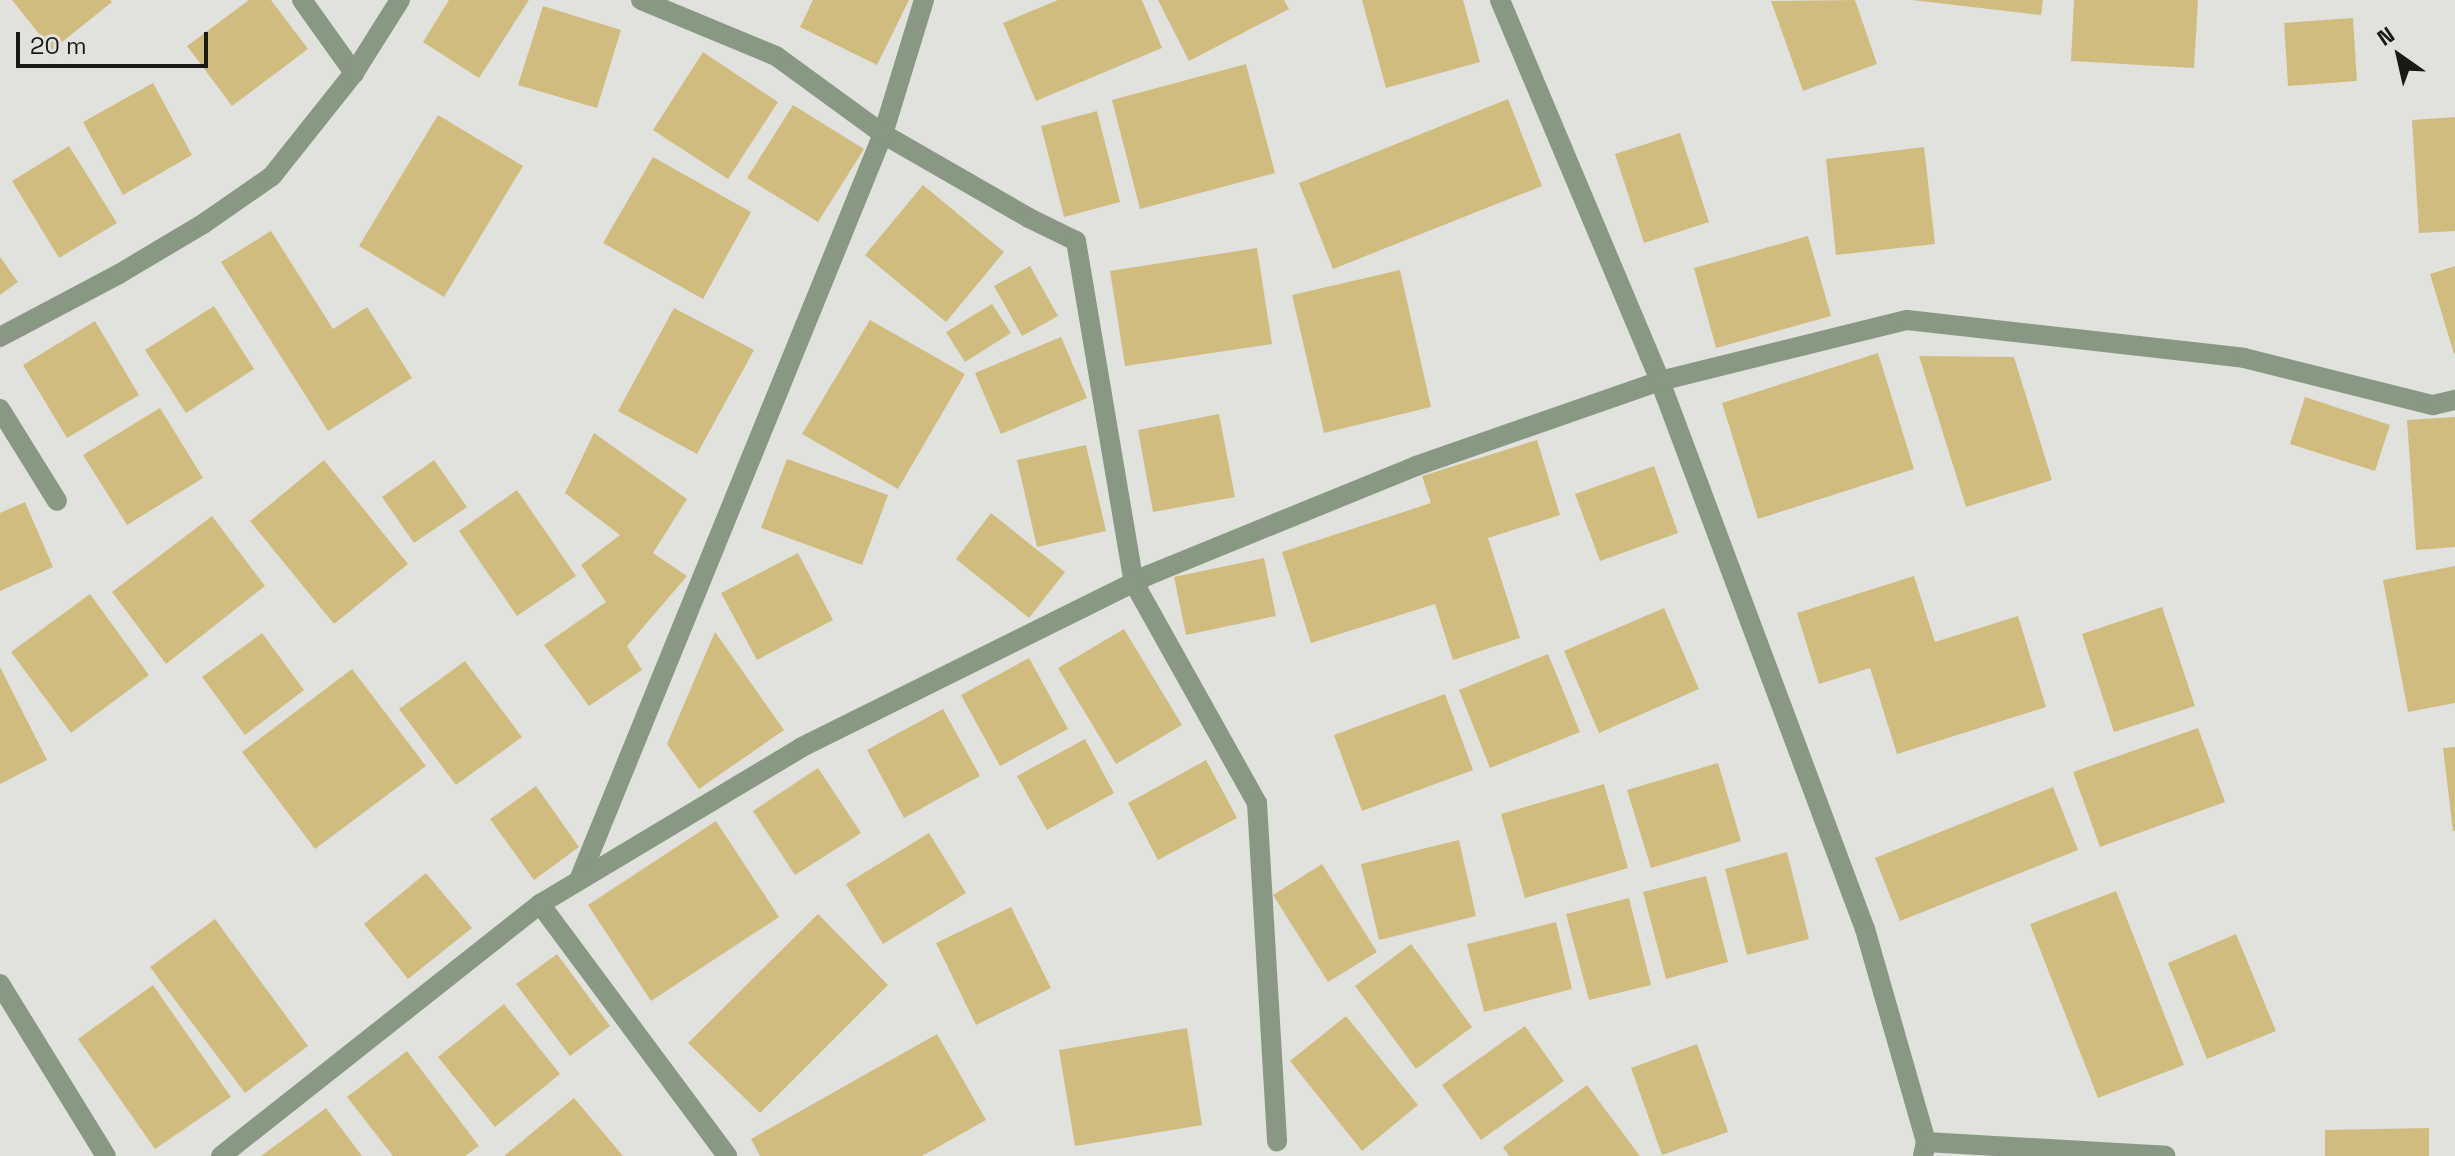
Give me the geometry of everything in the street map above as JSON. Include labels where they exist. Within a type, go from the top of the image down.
[{"type":"street","points":[[302,0],[354,73]]},
{"type":"street","points":[[0,337],[119,274],[203,224],[272,176],[354,73],[400,0]]},
{"type":"street","points":[[641,0],[776,56],[883,134],[1029,218],[1076,241],[1134,583],[1257,803],[1277,1141]]},
{"type":"street","points":[[579,880],[883,134],[924,0]]},
{"type":"street","points":[[1500,0],[1660,381],[1865,929],[1924,1149],[2166,1156]]},
{"type":"street","points":[[221,1156],[540,904],[802,747],[1134,583],[1416,466],[1660,381],[1907,320],[2244,358],[2433,405],[2455,400]]},
{"type":"street","points":[[0,409],[57,501]]},
{"type":"street","points":[[540,904],[727,1156]]},
{"type":"street","points":[[0,984],[106,1156]]},
{"type":"building","points":[[12,0],[110,0],[112,2],[52,50]]},
{"type":"building","points":[[249,0],[271,0],[308,49],[232,106],[187,46]]},
{"type":"building","points":[[449,0],[529,0],[479,78],[423,42]]},
{"type":"building","points":[[813,0],[909,0],[877,65],[800,27]]},
{"type":"building","points":[[1058,0],[1142,0],[1162,48],[1036,101],[1003,23]]},
{"type":"building","points":[[1158,0],[1284,0],[1289,9],[1189,61]]},
{"type":"building","points":[[1362,0],[1463,0],[1480,62],[1386,88]]},
{"type":"building","points":[[1855,0],[1877,64],[1803,91],[1771,1]]},
{"type":"building","points":[[1912,0],[2043,0],[2041,15]]},
{"type":"building","points":[[2074,0],[2198,0],[2194,68],[2071,61]]},
{"type":"building","points":[[543,6],[621,30],[597,108],[518,85]]},
{"type":"building","points":[[2353,18],[2357,81],[2288,86],[2284,23]]},
{"type":"building","points":[[703,52],[778,102],[728,179],[653,130]]},
{"type":"building","points":[[1246,64],[1275,173],[1140,209],[1112,100]]},
{"type":"building","points":[[153,83],[192,155],[123,195],[83,122]]},
{"type":"building","points":[[1508,99],[1542,186],[1333,269],[1299,183]]},
{"type":"building","points":[[793,105],[864,149],[818,222],[747,178]]},
{"type":"building","points":[[1097,111],[1120,202],[1064,217],[1041,126]]},
{"type":"building","points":[[438,115],[523,166],[444,297],[359,246]]},
{"type":"building","points":[[2455,117],[2455,231],[2419,233],[2412,120]]},
{"type":"building","points":[[1680,133],[1709,222],[1644,243],[1615,154]]},
{"type":"building","points":[[69,146],[117,223],[59,258],[12,181]]},
{"type":"building","points":[[1924,147],[1935,244],[1836,255],[1826,159]]},
{"type":"building","points":[[653,157],[751,212],[703,299],[603,243]]},
{"type":"building","points":[[923,185],[1004,252],[946,322],[865,255]]},
{"type":"building","points":[[271,231],[333,329],[367,307],[412,378],[328,431],[221,262]]},
{"type":"building","points":[[1808,236],[1831,316],[1716,348],[1694,268]]},
{"type":"building","points":[[1257,248],[1272,344],[1125,366],[1110,271]]},
{"type":"building","points":[[0,257],[18,282],[0,295]]},
{"type":"building","points":[[1030,266],[1058,316],[1022,336],[994,286]]},
{"type":"building","points":[[2455,266],[2455,354],[2454,354],[2430,274]]},
{"type":"building","points":[[1400,270],[1431,407],[1324,433],[1292,295]]},
{"type":"building","points":[[992,304],[1011,333],[965,362],[946,332]]},
{"type":"building","points":[[214,306],[254,369],[186,413],[145,350]]},
{"type":"building","points":[[674,308],[754,350],[697,454],[618,411]]},
{"type":"building","points":[[870,320],[965,374],[898,489],[802,434]]},
{"type":"building","points":[[95,321],[139,395],[67,438],[23,365]]},
{"type":"building","points":[[1061,337],[1087,398],[1001,434],[975,373]]},
{"type":"building","points":[[1878,353],[1914,469],[1758,519],[1722,403]]},
{"type":"building","points":[[1919,356],[2014,357],[2052,480],[1966,507]]},
{"type":"building","points":[[2305,397],[2390,425],[2375,471],[2290,444]]},
{"type":"building","points":[[160,408],[203,478],[127,525],[83,455]]},
{"type":"building","points":[[1219,414],[1235,497],[1153,512],[1138,430]]},
{"type":"building","points":[[2455,417],[2455,547],[2416,550],[2407,420]]},
{"type":"building","points":[[594,433],[687,499],[653,553],[687,576],[627,646],[642,670],[589,706],[544,645],[606,602],[581,565],[620,535],[565,493]]},
{"type":"building","points":[[1537,440],[1560,515],[1488,538],[1520,638],[1453,660],[1435,604],[1311,643],[1282,552],[1431,503],[1422,476]]},
{"type":"building","points":[[1086,445],[1106,531],[1037,547],[1017,460]]},
{"type":"building","points":[[787,459],[888,495],[862,565],[761,528]]},
{"type":"building","points":[[324,460],[408,564],[334,624],[250,521]]},
{"type":"building","points":[[434,460],[467,507],[414,543],[382,497]]},
{"type":"building","points":[[1654,466],[1678,533],[1600,561],[1575,494]]},
{"type":"building","points":[[517,490],[576,576],[517,616],[459,531]]},
{"type":"building","points":[[25,502],[53,567],[0,591],[0,513]]},
{"type":"building","points":[[991,513],[1065,572],[1029,618],[956,559]]},
{"type":"building","points":[[212,516],[265,586],[166,664],[112,592]]},
{"type":"building","points":[[798,553],[833,620],[757,660],[721,593]]},
{"type":"building","points":[[1264,558],[1276,616],[1186,635],[1174,577]]},
{"type":"building","points":[[2455,566],[2455,703],[2408,712],[2383,580]]},
{"type":"building","points":[[1914,576],[1935,642],[2018,616],[2046,707],[1897,754],[1870,668],[1819,684],[1797,613]]},
{"type":"building","points":[[90,594],[149,675],[71,733],[11,652]]},
{"type":"building","points":[[2162,607],[2195,706],[2114,732],[2082,634]]},
{"type":"building","points":[[1664,608],[1699,689],[1599,733],[1564,651]]},
{"type":"building","points":[[1124,629],[1182,725],[1116,764],[1058,668]]},
{"type":"building","points":[[715,632],[784,730],[699,789],[667,744]]},
{"type":"building","points":[[262,633],[304,690],[245,735],[202,677]]},
{"type":"building","points":[[1548,654],[1580,732],[1490,768],[1459,690]]},
{"type":"building","points":[[1029,658],[1068,729],[1000,766],[961,695]]},
{"type":"building","points":[[465,661],[522,737],[456,785],[399,709]]},
{"type":"building","points":[[0,667],[47,760],[0,784]]},
{"type":"building","points":[[352,669],[426,766],[315,849],[242,752]]},
{"type":"building","points":[[1445,694],[1473,770],[1362,811],[1334,735]]},
{"type":"building","points":[[943,709],[980,776],[904,818],[867,750]]},
{"type":"building","points":[[2198,728],[2225,802],[2100,847],[2073,772]]},
{"type":"building","points":[[1085,739],[1114,793],[1047,830],[1017,776]]},
{"type":"building","points":[[2455,747],[2455,831],[2453,831],[2443,748]]},
{"type":"building","points":[[1206,760],[1237,818],[1158,860],[1128,803]]},
{"type":"building","points":[[1718,763],[1741,841],[1651,868],[1627,790]]},
{"type":"building","points":[[818,768],[861,833],[795,875],[753,811]]},
{"type":"building","points":[[1604,784],[1628,868],[1525,898],[1501,814]]},
{"type":"building","points":[[536,786],[579,847],[534,880],[490,819]]},
{"type":"building","points":[[2053,787],[2078,850],[1900,921],[1875,858]]},
{"type":"building","points":[[716,821],[779,917],[651,1001],[588,905]]},
{"type":"building","points":[[929,833],[966,893],[883,944],[846,884]]},
{"type":"building","points":[[1459,840],[1476,916],[1379,940],[1361,864]]},
{"type":"building","points":[[1787,852],[1809,939],[1747,955],[1725,869]]},
{"type":"building","points":[[1322,864],[1377,952],[1328,982],[1273,895]]},
{"type":"building","points":[[426,873],[472,928],[408,979],[364,924]]},
{"type":"building","points":[[1706,876],[1728,962],[1666,979],[1643,892]]},
{"type":"building","points":[[2116,891],[2184,1065],[2098,1098],[2030,924]]},
{"type":"building","points":[[1629,898],[1651,985],[1589,1000],[1566,914]]},
{"type":"building","points":[[1011,907],[1051,988],[976,1025],[936,943]]},
{"type":"building","points":[[818,914],[888,985],[760,1113],[688,1043]]},
{"type":"building","points":[[215,919],[308,1046],[245,1093],[150,967]]},
{"type":"building","points":[[1556,922],[1572,989],[1484,1012],[1467,944]]},
{"type":"building","points":[[2236,934],[2276,1031],[2207,1059],[2168,963]]},
{"type":"building","points":[[1411,944],[1472,1027],[1416,1069],[1355,986]]},
{"type":"building","points":[[557,954],[610,1026],[570,1056],[516,984]]},
{"type":"building","points":[[153,985],[231,1097],[155,1149],[78,1039]]},
{"type":"building","points":[[504,1004],[560,1074],[495,1127],[438,1057]]},
{"type":"building","points":[[1346,1016],[1418,1105],[1362,1151],[1290,1061]]},
{"type":"building","points":[[1525,1026],[1564,1081],[1481,1140],[1442,1085]]},
{"type":"building","points":[[1187,1028],[1202,1125],[1075,1146],[1059,1050]]},
{"type":"building","points":[[937,1034],[986,1120],[922,1156],[760,1156],[751,1139]]},
{"type":"building","points":[[1697,1044],[1728,1132],[1662,1155],[1631,1068]]},
{"type":"building","points":[[407,1051],[479,1146],[465,1156],[393,1156],[347,1097]]},
{"type":"building","points":[[1587,1085],[1640,1156],[1509,1156],[1503,1147]]},
{"type":"building","points":[[574,1098],[623,1156],[504,1156]]},
{"type":"building","points":[[326,1108],[362,1156],[261,1156]]},
{"type":"building","points":[[2429,1128],[2429,1156],[2325,1156],[2325,1130]]}]
